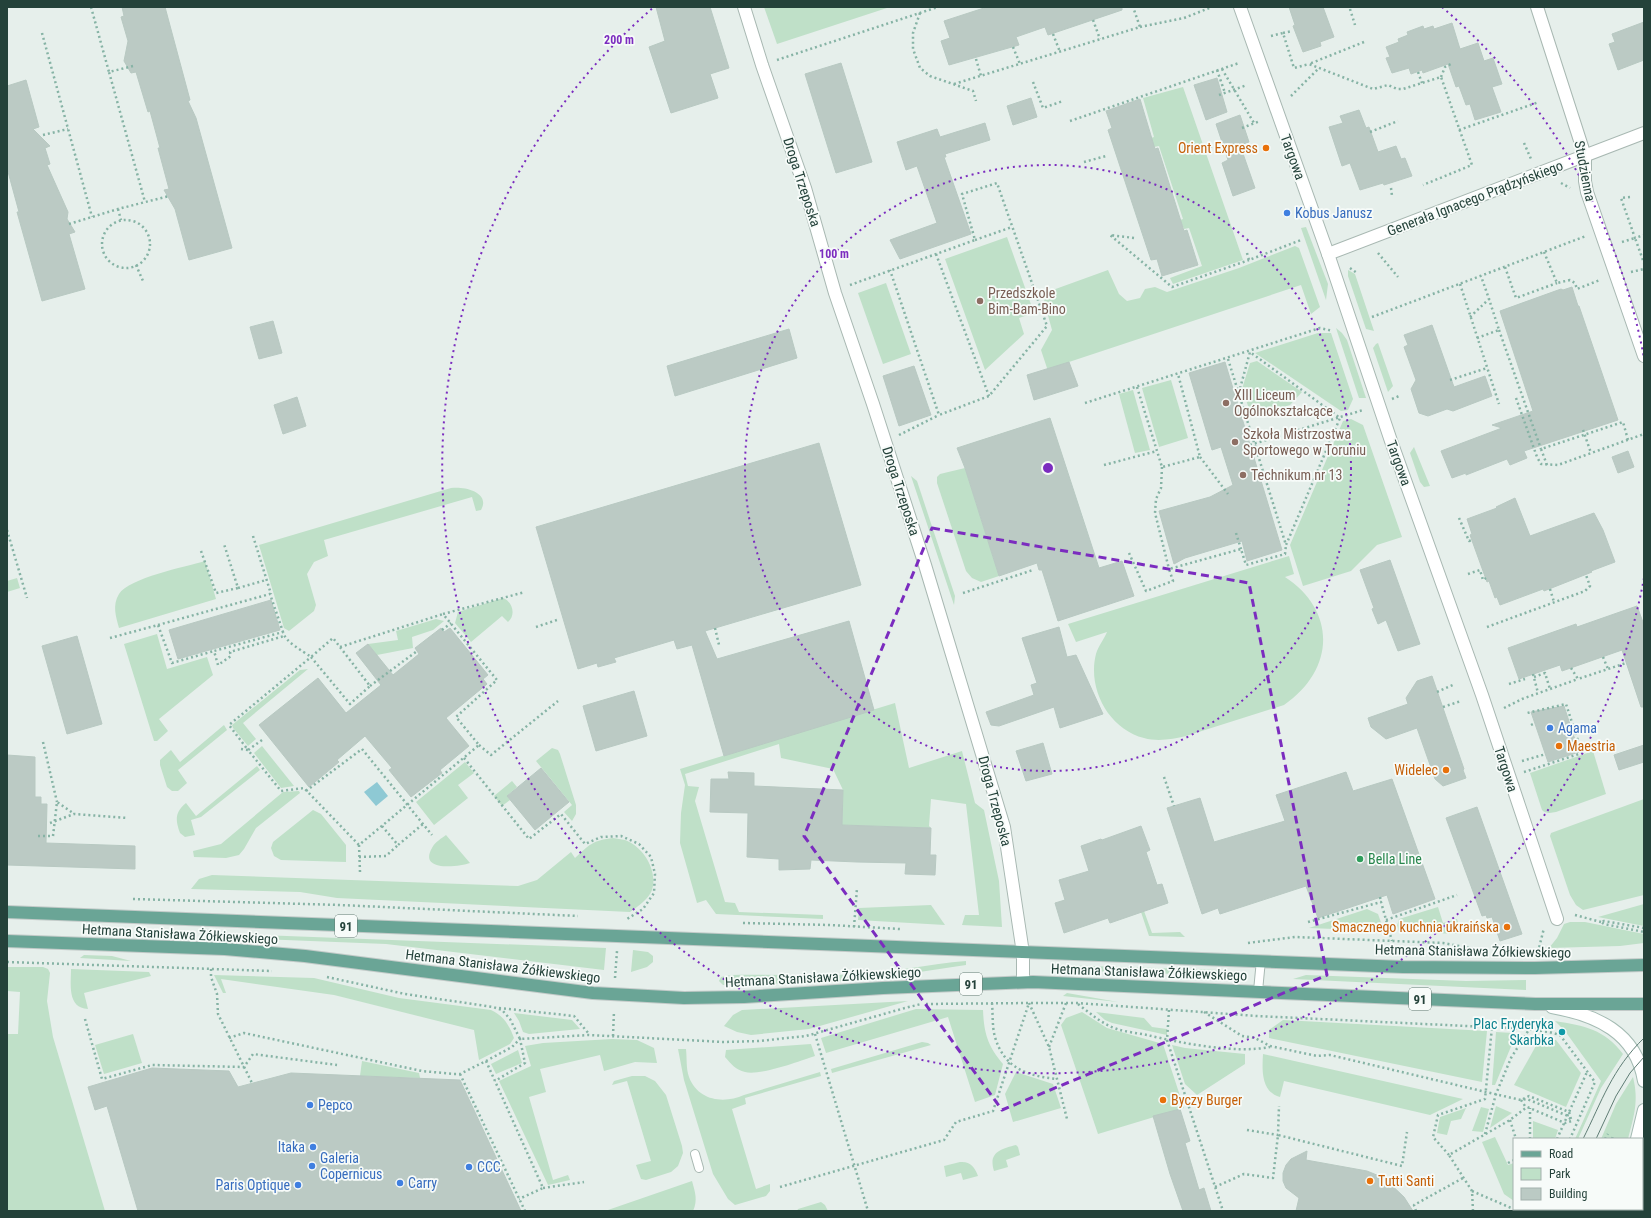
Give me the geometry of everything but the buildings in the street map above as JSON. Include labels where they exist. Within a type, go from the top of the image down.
[{"type":"main road","name":"Hetmana Stanisława Żółkiewskiego","points":[[7,912],[948,948],[1023,953],[1261,960],[1403,967],[1535,968],[1644,965]]},
{"type":"main road","name":"Hetmana Stanisława Żółkiewskiego","points":[[7,941],[225,948],[305,956],[593,993],[684,998],[744,997],[883,988],[1023,982],[1536,1004],[1644,1004]]},
{"type":"street","name":"Droga Trzeposka","points":[[744,7],[762,65],[806,188],[835,293],[923,557],[1004,827],[1023,953],[1023,982]]},
{"type":"street","name":"Targowa","points":[[1240,7],[1489,716],[1557,919]]},
{"type":"street","name":"Studzienna","points":[[1537,7],[1584,156],[1587,192],[1644,356]]},
{"type":"street","name":"Generała Ignacego Prądzyńskiego","points":[[1328,254],[1644,133]]},
{"type":"street","points":[[1536,1004],[1582,1014],[1597,1020],[1612,1029],[1624,1039],[1632,1050],[1641,1068],[1644,1081]]},
{"type":"street","points":[[1637,1138],[1644,1110]]},
{"type":"lane","points":[[1258,991],[1261,960]]},
{"type":"lane","points":[[695,1154],[699,1168]]},
{"type":"path","points":[[91,7],[145,202]]},
{"type":"path","points":[[762,65],[938,7]]},
{"type":"path","points":[[1133,7],[1140,27]]},
{"type":"path","points":[[954,84],[1140,27],[1184,18],[1212,7]]},
{"type":"path","points":[[1350,9],[1355,25]]},
{"type":"path","points":[[920,13],[913,33],[913,49],[920,68],[930,76],[973,91],[976,101]]},
{"type":"path","points":[[1093,20],[1100,39]]},
{"type":"path","points":[[1271,36],[1292,31]]},
{"type":"path","points":[[42,33],[92,217]]},
{"type":"path","points":[[1283,33],[1294,68],[1309,64],[1364,42]]},
{"type":"path","points":[[1053,34],[1060,52]]},
{"type":"path","points":[[1013,47],[1020,64]]},
{"type":"path","points":[[976,59],[982,76]]},
{"type":"path","points":[[1070,121],[1239,62]]},
{"type":"path","points":[[1309,64],[1372,89],[1388,85],[1397,89],[1403,89],[1441,78]]},
{"type":"path","points":[[1423,184],[1472,165],[1441,78],[1444,67],[1451,64]]},
{"type":"path","points":[[108,72],[133,66]]},
{"type":"path","points":[[1291,96],[1320,68]]},
{"type":"path","points":[[1222,69],[1233,90],[1254,123]]},
{"type":"path","points":[[1217,70],[1225,93]]},
{"type":"path","points":[[1418,72],[1422,83]]},
{"type":"path","points":[[1033,82],[1043,108],[1063,101]]},
{"type":"path","points":[[1219,95],[1247,85]]},
{"type":"path","points":[[1459,130],[1539,102]]},
{"type":"path","points":[[1242,128],[1260,121]]},
{"type":"path","points":[[1370,132],[1398,121]]},
{"type":"path","points":[[43,135],[68,129]]},
{"type":"path","points":[[1210,147],[1218,144]]},
{"type":"path","points":[[1084,162],[1106,156]]},
{"type":"path","points":[[895,437],[939,414],[989,396],[1047,326],[997,182],[962,194],[976,240]]},
{"type":"path","points":[[1391,188],[1392,196]]},
{"type":"path","points":[[68,224],[169,196]]},
{"type":"path","points":[[1630,197],[1620,198],[1644,263]]},
{"type":"path","points":[[118,209],[121,220]]},
{"type":"path","points":[[121,220],[136,222],[147,233],[149,240],[147,255],[136,265],[120,267],[107,258],[103,251],[103,235],[108,228],[121,220]]},
{"type":"path","points":[[848,286],[1012,227]]},
{"type":"path","points":[[1134,238],[1110,235],[1172,287],[1301,240]]},
{"type":"path","points":[[1372,318],[1588,235]]},
{"type":"path","points":[[1606,247],[1644,235]]},
{"type":"path","points":[[1375,249],[1398,278]]},
{"type":"path","points":[[1544,252],[1557,283]]},
{"type":"path","points":[[1247,253],[1249,260]]},
{"type":"path","points":[[936,254],[989,396]]},
{"type":"path","points":[[136,265],[143,281]]},
{"type":"path","points":[[1505,267],[1516,298],[1557,283],[1570,280],[1575,283],[1577,289],[1603,279]]},
{"type":"path","points":[[890,270],[939,414]]},
{"type":"path","points":[[1481,276],[1547,465]]},
{"type":"path","points":[[1460,284],[1499,404]]},
{"type":"path","points":[[1470,317],[1489,299]]},
{"type":"path","points":[[1085,403],[1250,352],[1320,328],[1333,331]]},
{"type":"path","points":[[1477,338],[1499,330]]},
{"type":"path","points":[[1239,392],[1250,352]]},
{"type":"path","points":[[1250,352],[1340,418]]},
{"type":"path","points":[[1228,359],[1286,545]]},
{"type":"path","points":[[1450,380],[1487,368]]},
{"type":"path","points":[[1178,374],[1200,456],[1228,494]]},
{"type":"path","points":[[1129,552],[1146,591],[1173,581],[1155,513],[1156,499],[1161,488],[1162,467],[1136,387]]},
{"type":"path","points":[[1516,398],[1537,457],[1542,464],[1558,465],[1644,434]]},
{"type":"path","points":[[1250,445],[1365,410]]},
{"type":"path","points":[[1236,533],[1246,565],[1285,554],[1286,545],[1340,418]]},
{"type":"path","points":[[1541,449],[1623,422],[1628,440]]},
{"type":"path","points":[[1583,430],[1591,453]]},
{"type":"path","points":[[1104,466],[1157,451]]},
{"type":"path","points":[[1162,467],[1200,456]]},
{"type":"path","points":[[1459,518],[1469,541],[1472,540]]},
{"type":"path","points":[[7,530],[26,598]]},
{"type":"path","points":[[253,536],[283,634],[311,657],[350,704],[370,686],[417,651]]},
{"type":"path","points":[[224,544],[238,588]]},
{"type":"path","points":[[1169,569],[1241,548]]},
{"type":"path","points":[[201,551],[216,593],[266,580]]},
{"type":"path","points":[[963,593],[1033,570]]},
{"type":"path","points":[[1468,574],[1480,570],[1483,580],[1486,578]]},
{"type":"path","points":[[1487,627],[1585,591],[1590,586],[1586,575]]},
{"type":"path","points":[[1550,589],[1554,602]]},
{"type":"path","points":[[340,647],[443,614],[525,592]]},
{"type":"path","points":[[110,638],[271,595]]},
{"type":"path","points":[[443,614],[497,680],[456,717],[479,745],[491,755],[558,701]]},
{"type":"path","points":[[536,627],[557,620]]},
{"type":"path","points":[[442,630],[451,623]]},
{"type":"path","points":[[158,625],[172,663],[283,634]]},
{"type":"path","points":[[714,628],[719,645]]},
{"type":"path","points":[[214,651],[218,665],[231,656],[230,652],[283,634]]},
{"type":"path","points":[[360,872],[359,845],[304,788],[281,791],[229,725],[333,638],[370,686]]},
{"type":"path","points":[[1603,657],[1608,669]]},
{"type":"path","points":[[1489,716],[1522,699],[1626,663]]},
{"type":"path","points":[[1571,668],[1578,679]]},
{"type":"path","points":[[1538,693],[1534,676],[1545,673],[1550,689]]},
{"type":"path","points":[[1509,684],[1524,679]]},
{"type":"path","points":[[1437,692],[1455,684]]},
{"type":"path","points":[[1443,708],[1461,701]]},
{"type":"path","points":[[1526,779],[1523,772],[1582,753],[1566,704],[1527,713]]},
{"type":"path","points":[[1531,725],[1535,723]]},
{"type":"path","points":[[241,749],[248,750],[262,740]]},
{"type":"path","points":[[38,836],[53,836],[57,802],[43,742]]},
{"type":"path","points":[[359,845],[479,745]]},
{"type":"path","points":[[306,791],[362,749],[432,835]]},
{"type":"path","points":[[1522,761],[1546,754]]},
{"type":"path","points":[[464,758],[529,839],[561,814],[585,844],[601,837],[621,836],[639,844],[651,857],[655,874],[654,894],[643,909],[627,919]]},
{"type":"path","points":[[1164,777],[1174,806]]},
{"type":"path","points":[[57,802],[74,814]]},
{"type":"path","points":[[50,823],[74,814],[128,818]]},
{"type":"path","points":[[359,857],[386,856],[423,824]]},
{"type":"path","points":[[382,826],[398,845]]},
{"type":"path","points":[[854,927],[857,888]]},
{"type":"path","points":[[1386,920],[1456,895]]},
{"type":"path","points":[[1380,897],[1392,941]]},
{"type":"path","points":[[130,899],[340,905],[578,916]]},
{"type":"path","points":[[1308,922],[1381,902]]},
{"type":"path","points":[[1575,915],[1604,924],[1644,932]]},
{"type":"path","points":[[622,919],[634,919]]},
{"type":"path","points":[[1601,922],[1604,921],[1644,928]]},
{"type":"path","points":[[742,923],[901,929]]},
{"type":"path","points":[[1538,949],[1543,932]]},
{"type":"path","points":[[1245,943],[1295,937],[1443,943],[1485,951]]},
{"type":"path","points":[[1537,954],[1543,953]]},
{"type":"path","points":[[26,958],[26,963]]},
{"type":"path","points":[[7,962],[274,971]]},
{"type":"path","points":[[211,969],[211,977],[217,994],[218,1014],[252,1083]]},
{"type":"path","points":[[321,976],[405,994],[493,1007],[574,1016],[589,1035]]},
{"type":"path","points":[[229,1038],[244,1033],[422,1071],[460,1074],[512,1047],[520,1039],[589,1035],[724,1042],[759,1041],[815,1034],[920,1004],[992,1004],[1029,1002],[1077,1003],[1203,1012],[1529,1029],[1560,1035],[1595,1082],[1570,1138]]},
{"type":"path","points":[[1029,1002],[1048,1047],[1067,1119]]},
{"type":"path","points":[[780,1187],[944,1140],[956,1122],[993,1111],[1029,1002]]},
{"type":"path","points":[[1048,1047],[1066,1003]]},
{"type":"path","points":[[1077,1003],[1100,1021],[1117,1029],[1191,1044],[1255,1050],[1270,1046]]},
{"type":"path","points":[[992,1004],[995,1036],[1000,1050],[1009,1063],[1029,1074],[1057,1079]]},
{"type":"path","points":[[493,1007],[502,1010],[510,1019],[520,1039],[525,1063],[495,1081]]},
{"type":"path","points":[[1169,1010],[1167,1040],[1223,1211]]},
{"type":"path","points":[[1203,1012],[1242,1036],[1255,1038],[1270,1046],[1312,1056],[1330,1055],[1521,1100],[1527,1099],[1568,1116],[1572,1121]]},
{"type":"path","points":[[85,1019],[102,1079],[152,1065],[244,1067]]},
{"type":"path","points":[[1485,1134],[1496,1094],[1511,1058],[1535,1021]]},
{"type":"path","points":[[1492,1027],[1485,1099],[1438,1115],[1433,1137],[1449,1155],[1472,1191],[1513,1209]]},
{"type":"path","points":[[815,1034],[868,1211]]},
{"type":"path","points":[[244,1067],[253,1054],[337,1064]]},
{"type":"path","points":[[486,1061],[543,1188]]},
{"type":"path","points":[[1558,1138],[1587,1072]]},
{"type":"path","points":[[460,1074],[525,1211]]},
{"type":"path","points":[[1521,1100],[1528,1096],[1569,1112]]},
{"type":"path","points":[[1521,1100],[1524,1106],[1528,1108],[1565,1122],[1572,1121]]},
{"type":"path","points":[[1215,1187],[1244,1174],[1273,1178],[1278,1135],[1279,1106]]},
{"type":"path","points":[[1449,1155],[1528,1108]]},
{"type":"path","points":[[1528,1108],[1530,1138]]},
{"type":"path","points":[[1569,1112],[1572,1121]]},
{"type":"path","points":[[1510,1120],[1516,1138]]},
{"type":"path","points":[[1247,1130],[1278,1135],[1402,1166],[1407,1132]]},
{"type":"path","points":[[1606,1138],[1608,1134]]},
{"type":"path","points":[[1508,1162],[1513,1160]]},
{"type":"path","points":[[1416,1211],[1414,1205],[1463,1178]]},
{"type":"path","points":[[519,1199],[543,1188],[584,1182]]},
{"type":"path","points":[[1472,1191],[1473,1211]]},
{"type":"highlighted area","points":[[932,528],[1249,583],[1327,975],[1002,1110],[804,836]]},
{"type":"green space","points":[[764,7],[890,7],[777,44]]},
{"type":"green space","points":[[1183,87],[1243,260],[1173,284],[1170,278],[1202,266],[1189,228],[1184,229],[1180,220],[1183,219],[1159,146],[1154,147],[1151,138],[1154,137],[1143,98]]},
{"type":"green space","points":[[1306,227],[1328,284],[1326,300],[1301,228]]},
{"type":"green space","points":[[1007,237],[1034,313],[1019,318],[1024,334],[985,370],[945,259]]},
{"type":"green space","points":[[1295,246],[1299,248],[1320,307],[1311,314],[1301,285],[1069,362],[1048,371],[1041,350],[1052,330],[1044,301],[1050,291],[1108,270],[1119,294],[1127,301],[1140,298],[1145,289],[1155,287],[1167,292],[1239,268]]},
{"type":"green space","points":[[1348,270],[1355,274],[1374,331],[1366,329],[1348,276]]},
{"type":"green space","points":[[886,283],[911,354],[883,364],[858,293]]},
{"type":"green space","points":[[1336,328],[1347,340],[1366,398],[1359,398]]},
{"type":"green space","points":[[1318,333],[1331,333],[1353,399],[1348,410],[1341,411],[1255,353]]},
{"type":"green space","points":[[1378,343],[1393,386],[1388,392],[1373,348]]},
{"type":"green space","points":[[1257,361],[1302,392],[1290,405],[1256,415],[1251,414],[1242,389],[1250,363]]},
{"type":"green space","points":[[1171,380],[1188,438],[1159,447],[1142,388]]},
{"type":"green space","points":[[1133,390],[1150,450],[1135,453],[1119,394]]},
{"type":"green space","points":[[1351,419],[1363,425],[1402,537],[1377,545],[1351,571],[1303,586],[1290,545],[1343,421]]},
{"type":"green space","points":[[1414,447],[1430,486],[1424,487],[1420,482],[1410,453]]},
{"type":"green space","points":[[965,468],[999,576],[981,582],[972,578],[966,571],[937,483],[937,477],[940,474]]},
{"type":"green space","points":[[911,476],[917,481],[955,596],[954,605]]},
{"type":"green space","points":[[451,488],[469,489],[475,492],[482,499],[483,504],[481,510],[476,511],[472,497],[324,540],[328,556],[314,562],[307,574],[316,605],[314,611],[289,631],[284,628],[259,545]]},
{"type":"green space","points":[[1289,556],[1294,574],[1285,577],[1302,591],[1314,606],[1321,623],[1323,641],[1320,658],[1313,675],[1301,691],[1284,705],[1186,736],[1171,739],[1155,740],[1144,738],[1120,726],[1111,717],[1098,694],[1094,667],[1097,651],[1107,632],[1076,642],[1068,624]]},
{"type":"green space","points":[[205,561],[216,599],[119,628],[115,607],[119,594],[125,588],[145,578]]},
{"type":"green space","points":[[17,578],[20,588],[7,592],[7,581]]},
{"type":"green space","points":[[503,598],[509,602],[513,612],[508,622],[502,616],[471,642],[455,623],[458,612]]},
{"type":"green space","points":[[436,619],[444,621],[433,630],[412,637],[413,648],[377,655],[368,644],[398,640],[396,631]]},
{"type":"green space","points":[[157,634],[167,669],[207,657],[213,675],[159,719],[168,731],[157,741],[154,741],[124,644]]},
{"type":"green space","points":[[308,669],[243,723],[256,739],[248,746],[232,725],[300,670]]},
{"type":"green space","points":[[895,703],[909,768],[962,751],[975,803],[984,810],[999,881],[1002,927],[962,925],[965,915],[979,915],[966,804],[931,799],[929,826],[931,828],[842,825],[843,790],[833,769],[781,758],[779,744],[685,774],[688,786],[699,787],[695,801],[725,902],[735,903],[739,912],[823,915],[823,919],[716,914],[706,900],[697,903],[680,843],[681,813],[685,785],[680,769]]},
{"type":"green space","points":[[224,725],[227,730],[178,770],[187,783],[178,791],[172,791],[167,787],[160,765],[160,760],[171,750],[180,762]]},
{"type":"green space","points":[[262,746],[294,786],[281,788],[254,753]]},
{"type":"green space","points":[[552,748],[558,750],[560,754],[576,805],[576,814],[572,821],[564,812],[572,805],[536,761]]},
{"type":"green space","points":[[1593,751],[1606,794],[1556,812],[1547,813],[1542,810],[1530,773]]},
{"type":"green space","points":[[465,762],[474,773],[458,785],[468,798],[434,825],[416,802]]},
{"type":"green space","points":[[257,766],[260,770],[201,817],[191,820],[195,835],[185,837],[180,833],[177,824],[177,816],[182,806],[186,803],[196,816]]},
{"type":"green space","points":[[512,781],[517,787],[507,796],[510,800],[502,806],[494,796]]},
{"type":"green space","points":[[299,791],[300,793],[256,828],[239,855],[226,858],[194,857],[193,851],[221,844],[283,792]]},
{"type":"green space","points":[[1644,799],[1644,895],[1583,910],[1576,905],[1570,895],[1550,836],[1551,833]]},
{"type":"green space","points":[[313,810],[321,814],[346,845],[346,862],[281,860],[274,856],[271,848],[273,842]]},
{"type":"green space","points":[[446,835],[470,863],[457,866],[442,866],[430,861],[429,856],[433,846]]},
{"type":"green space","points":[[613,838],[625,840],[638,848],[648,860],[653,875],[652,890],[648,897],[630,912],[337,898],[300,892],[191,889],[199,879],[212,875],[518,886],[537,880],[571,852],[575,858],[592,844],[601,840]]},
{"type":"green space","points":[[1644,904],[1644,926],[1598,917]]},
{"type":"green space","points":[[931,905],[945,925],[858,920],[859,908]]},
{"type":"green space","points":[[1438,907],[1443,923],[1457,919],[1462,934],[1399,932],[1397,926],[1399,919]]},
{"type":"green space","points":[[1367,909],[1378,914],[1384,931],[1309,928]]},
{"type":"green space","points":[[1144,911],[1152,933],[1180,932],[1185,937],[1149,936],[1141,912]]},
{"type":"green space","points":[[1570,922],[1585,922],[1644,934],[1644,943],[1620,946],[1549,948],[1557,938],[1564,924]]},
{"type":"green space","points":[[206,933],[606,948],[604,970],[386,944],[206,937]]},
{"type":"green space","points":[[633,950],[648,952],[653,956],[653,962],[647,967],[631,972]]},
{"type":"green space","points":[[84,955],[112,956],[131,961],[80,958]]},
{"type":"green space","points":[[966,961],[966,965],[873,979],[723,985],[719,981],[721,977],[731,975],[857,974],[884,972]]},
{"type":"green space","points":[[1059,965],[1218,970],[1228,973],[1231,976],[1060,970]]},
{"type":"green space","points":[[7,967],[43,967],[48,969],[50,973],[47,1001],[53,1037],[105,1211],[7,1211],[7,1034],[18,1034],[20,992],[7,991]]},
{"type":"green space","points":[[71,969],[149,972],[151,976],[84,993],[88,1009],[81,1008],[73,1000],[71,988]]},
{"type":"green space","points":[[214,975],[314,978],[399,998],[491,1010],[506,1021],[514,1038],[510,1044],[479,1060],[474,1030],[334,995],[221,979],[226,993],[223,993]]},
{"type":"green space","points":[[1306,975],[1466,981],[1526,980],[1526,990],[1293,979]]},
{"type":"green space","points":[[1067,993],[1118,1002],[1063,996]]},
{"type":"green space","points":[[908,1001],[809,1029],[751,1035],[737,1032],[724,1026],[733,1015],[742,1010]]},
{"type":"green space","points":[[916,1009],[983,1010],[984,1026],[990,1045],[1003,1064],[995,1095],[975,1102],[948,1017],[826,1053],[821,1038]]},
{"type":"green space","points":[[1082,1012],[1107,1028],[1163,1044],[1184,1108],[1098,1134],[1061,1025],[1066,1018]]},
{"type":"green space","points":[[1096,1012],[1144,1018],[1152,1027],[1167,1029],[1167,1035],[1112,1023],[1105,1020]]},
{"type":"green space","points":[[514,1013],[572,1020],[580,1029],[529,1034],[523,1032]]},
{"type":"green space","points":[[1283,1020],[1487,1031],[1482,1082],[1269,1038],[1269,1030]]},
{"type":"green space","points":[[1555,1021],[1593,1030],[1609,1039],[1623,1054],[1601,1088],[1578,1138],[1575,1138],[1601,1081],[1565,1031]]},
{"type":"green space","points":[[1496,1032],[1513,1033],[1515,1037],[1495,1085],[1492,1085]]},
{"type":"green space","points":[[133,1034],[142,1063],[104,1074],[95,1045]]},
{"type":"green space","points":[[612,1039],[637,1040],[654,1048],[657,1063],[635,1062],[604,1071],[600,1055],[540,1069],[546,1092],[529,1097],[553,1180],[568,1175],[570,1180],[548,1185],[499,1081],[531,1066],[525,1046],[543,1043]]},
{"type":"green space","points":[[1544,1039],[1556,1040],[1581,1073],[1566,1107],[1514,1085],[1537,1044]]},
{"type":"green space","points":[[922,1042],[931,1045],[832,1073],[831,1069]]},
{"type":"green space","points":[[811,1044],[815,1056],[760,1072],[752,1073],[739,1070],[725,1057],[726,1050]]},
{"type":"green space","points":[[1172,1045],[1185,1048],[1245,1054],[1245,1064],[1197,1095],[1185,1084]]},
{"type":"green space","points":[[678,1049],[686,1049],[688,1074],[693,1085],[705,1096],[720,1100],[736,1098],[820,1072],[821,1076],[745,1098],[746,1104],[732,1109],[756,1189],[770,1184],[770,1191],[766,1196],[735,1205],[728,1199],[713,1174],[684,1080]]},
{"type":"green space","points":[[518,1050],[522,1063],[496,1074],[491,1064]]},
{"type":"green space","points":[[1263,1054],[1463,1099],[1430,1115],[1284,1081],[1280,1097],[1269,1090],[1264,1080]]},
{"type":"green space","points":[[362,1061],[419,1073],[420,1078],[360,1076]]},
{"type":"green space","points":[[1016,1072],[1053,1084],[1061,1108],[1013,1122],[1005,1094]]},
{"type":"green space","points":[[632,1076],[645,1076],[655,1081],[666,1095],[683,1153],[678,1166],[671,1172],[646,1180],[641,1179],[636,1165],[651,1161],[627,1081],[612,1085],[614,1081]]},
{"type":"green space","points":[[1633,1077],[1636,1101],[1628,1138],[1601,1138],[1616,1104]]},
{"type":"green space","points":[[1496,1106],[1512,1113],[1490,1128]]},
{"type":"green space","points":[[1481,1107],[1489,1109],[1483,1132],[1472,1131]]},
{"type":"green space","points":[[1466,1108],[1461,1119],[1451,1121],[1447,1135],[1437,1133],[1440,1117]]},
{"type":"green space","points":[[1533,1121],[1558,1130],[1555,1138],[1533,1138]]},
{"type":"green space","points":[[1495,1137],[1508,1165],[1513,1163],[1513,1200],[1504,1194],[1482,1142]]},
{"type":"green space","points":[[1016,1145],[1020,1155],[1006,1160],[1008,1167],[994,1171],[994,1155],[1005,1148]]},
{"type":"green space","points":[[967,1162],[972,1165],[978,1176],[963,1180],[961,1173],[946,1177],[944,1166]]},
{"type":"green space","points":[[692,1181],[696,1200],[693,1211],[605,1211]]},
{"type":"green space","points":[[821,1202],[825,1205],[828,1211],[797,1211],[798,1209]]},
{"type":"water","points":[[377,782],[388,796],[376,806],[364,792]]},
{"type":"tram line","points":[[1583,1138],[1616,1074],[1633,1050],[1644,1038]]},
{"type":"tram line","points":[[1596,1138],[1616,1096],[1630,1073],[1644,1057]]},
{"type":"place","name":"Orient Express","points":[[1266,148]]},
{"type":"place","name":"Kobus Janusz","points":[[1287,213]]},
{"type":"place","name":"Przedszkole Bim-Bam-Bino","points":[[980,301]]},
{"type":"place","name":"XIII Liceum Ogólnokształcące","points":[[1226,403]]},
{"type":"place","name":"Szkoła Mistrzostwa Sportowego w Toruniu","points":[[1235,442]]},
{"type":"place","name":"Technikum nr 13","points":[[1243,475]]},
{"type":"place","name":"Agama","points":[[1550,728]]},
{"type":"place","name":"Maestria","points":[[1559,746]]},
{"type":"place","name":"Widelec","points":[[1446,770]]},
{"type":"place","name":"Bella Line","points":[[1360,859]]},
{"type":"place","name":"Smacznego kuchnia ukraińska","points":[[1507,927]]},
{"type":"place","name":"Plac Fryderyka Skarbka","points":[[1562,1032]]},
{"type":"place","name":"Byczy Burger","points":[[1163,1100]]},
{"type":"place","name":"Pepco","points":[[310,1105]]},
{"type":"place","name":"Itaka","points":[[313,1147]]},
{"type":"place","name":"Galeria Copernicus","points":[[312,1166]]},
{"type":"place","name":"CCC","points":[[469,1167]]},
{"type":"place","name":"Tutti Santi","points":[[1370,1181]]},
{"type":"place","name":"Carry","points":[[400,1183]]},
{"type":"place","name":"Paris Optique","points":[[298,1185]]}]
